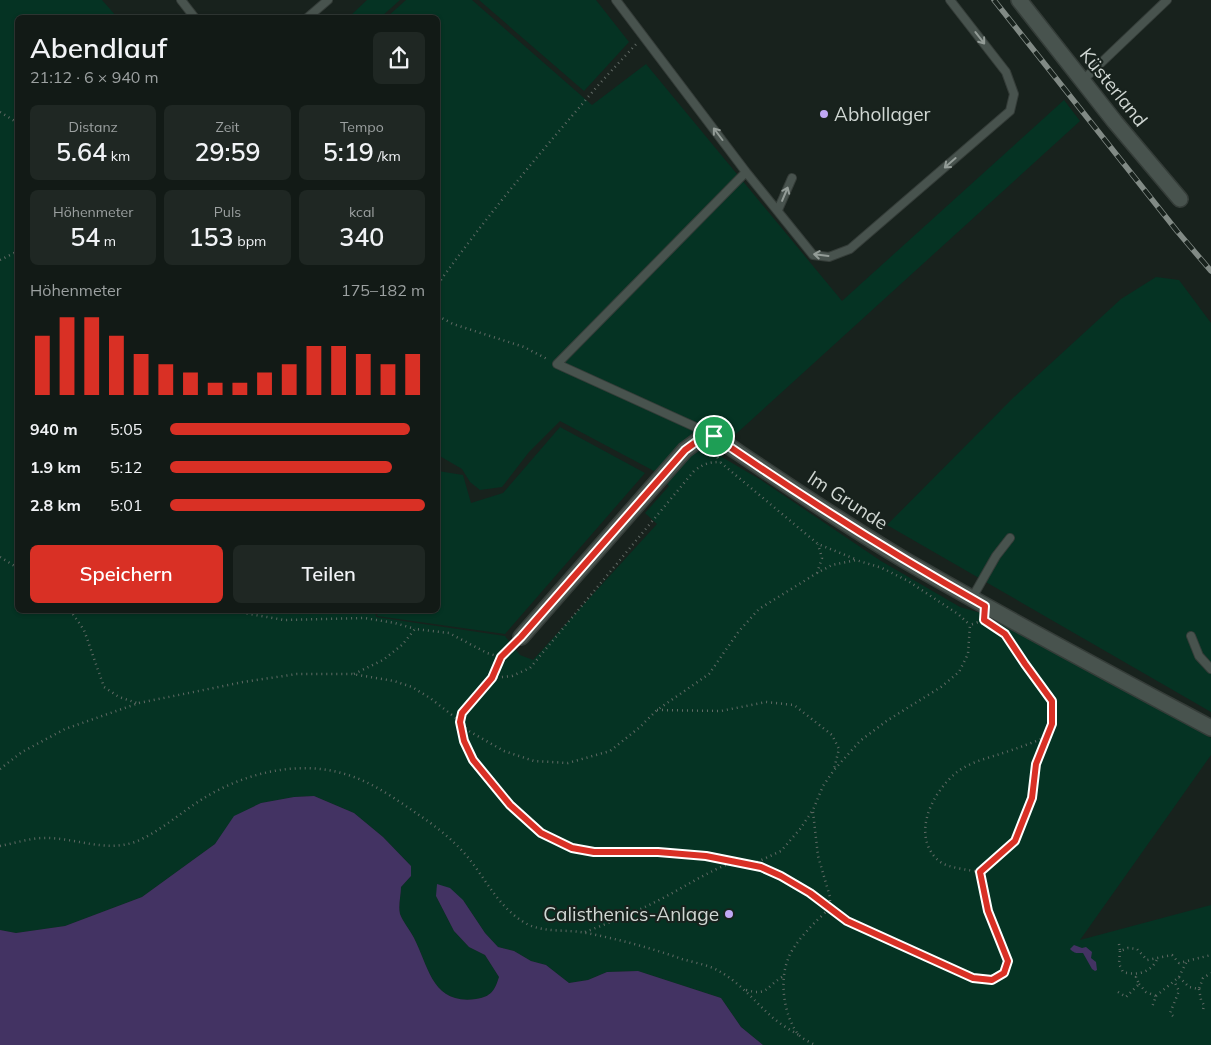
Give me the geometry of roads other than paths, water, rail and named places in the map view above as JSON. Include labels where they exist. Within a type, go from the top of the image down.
[{"type":"street","name":"Küsterland","points":[[1023,2],[1115,122],[1180,199]]},
{"type":"street","name":"Im Grunde","points":[[714,436],[847,524],[980,608],[1211,728]]},
{"type":"street","points":[[521,637],[685,450],[700,439],[714,436]]},
{"type":"lane","points":[[181,0],[193,15]]},
{"type":"lane","points":[[310,15],[328,0]]},
{"type":"lane","points":[[616,0],[746,172],[813,255],[829,257],[850,249],[1010,111],[1014,94],[1006,72],[950,0]]},
{"type":"lane","points":[[1083,80],[1167,0]]},
{"type":"lane","points":[[714,436],[557,364],[746,172]]},
{"type":"lane","points":[[778,210],[792,178]]},
{"type":"lane","points":[[980,608],[996,556],[1010,538]]},
{"type":"lane","points":[[1191,636],[1199,656],[1211,669]]},
{"type":"railway","points":[[994,0],[1177,231],[1211,271]]},
{"type":"place","name":"Abhollager","points":[[824,114]]},
{"type":"place","name":"Calisthenics-Anlage","points":[[729,914]]}]
